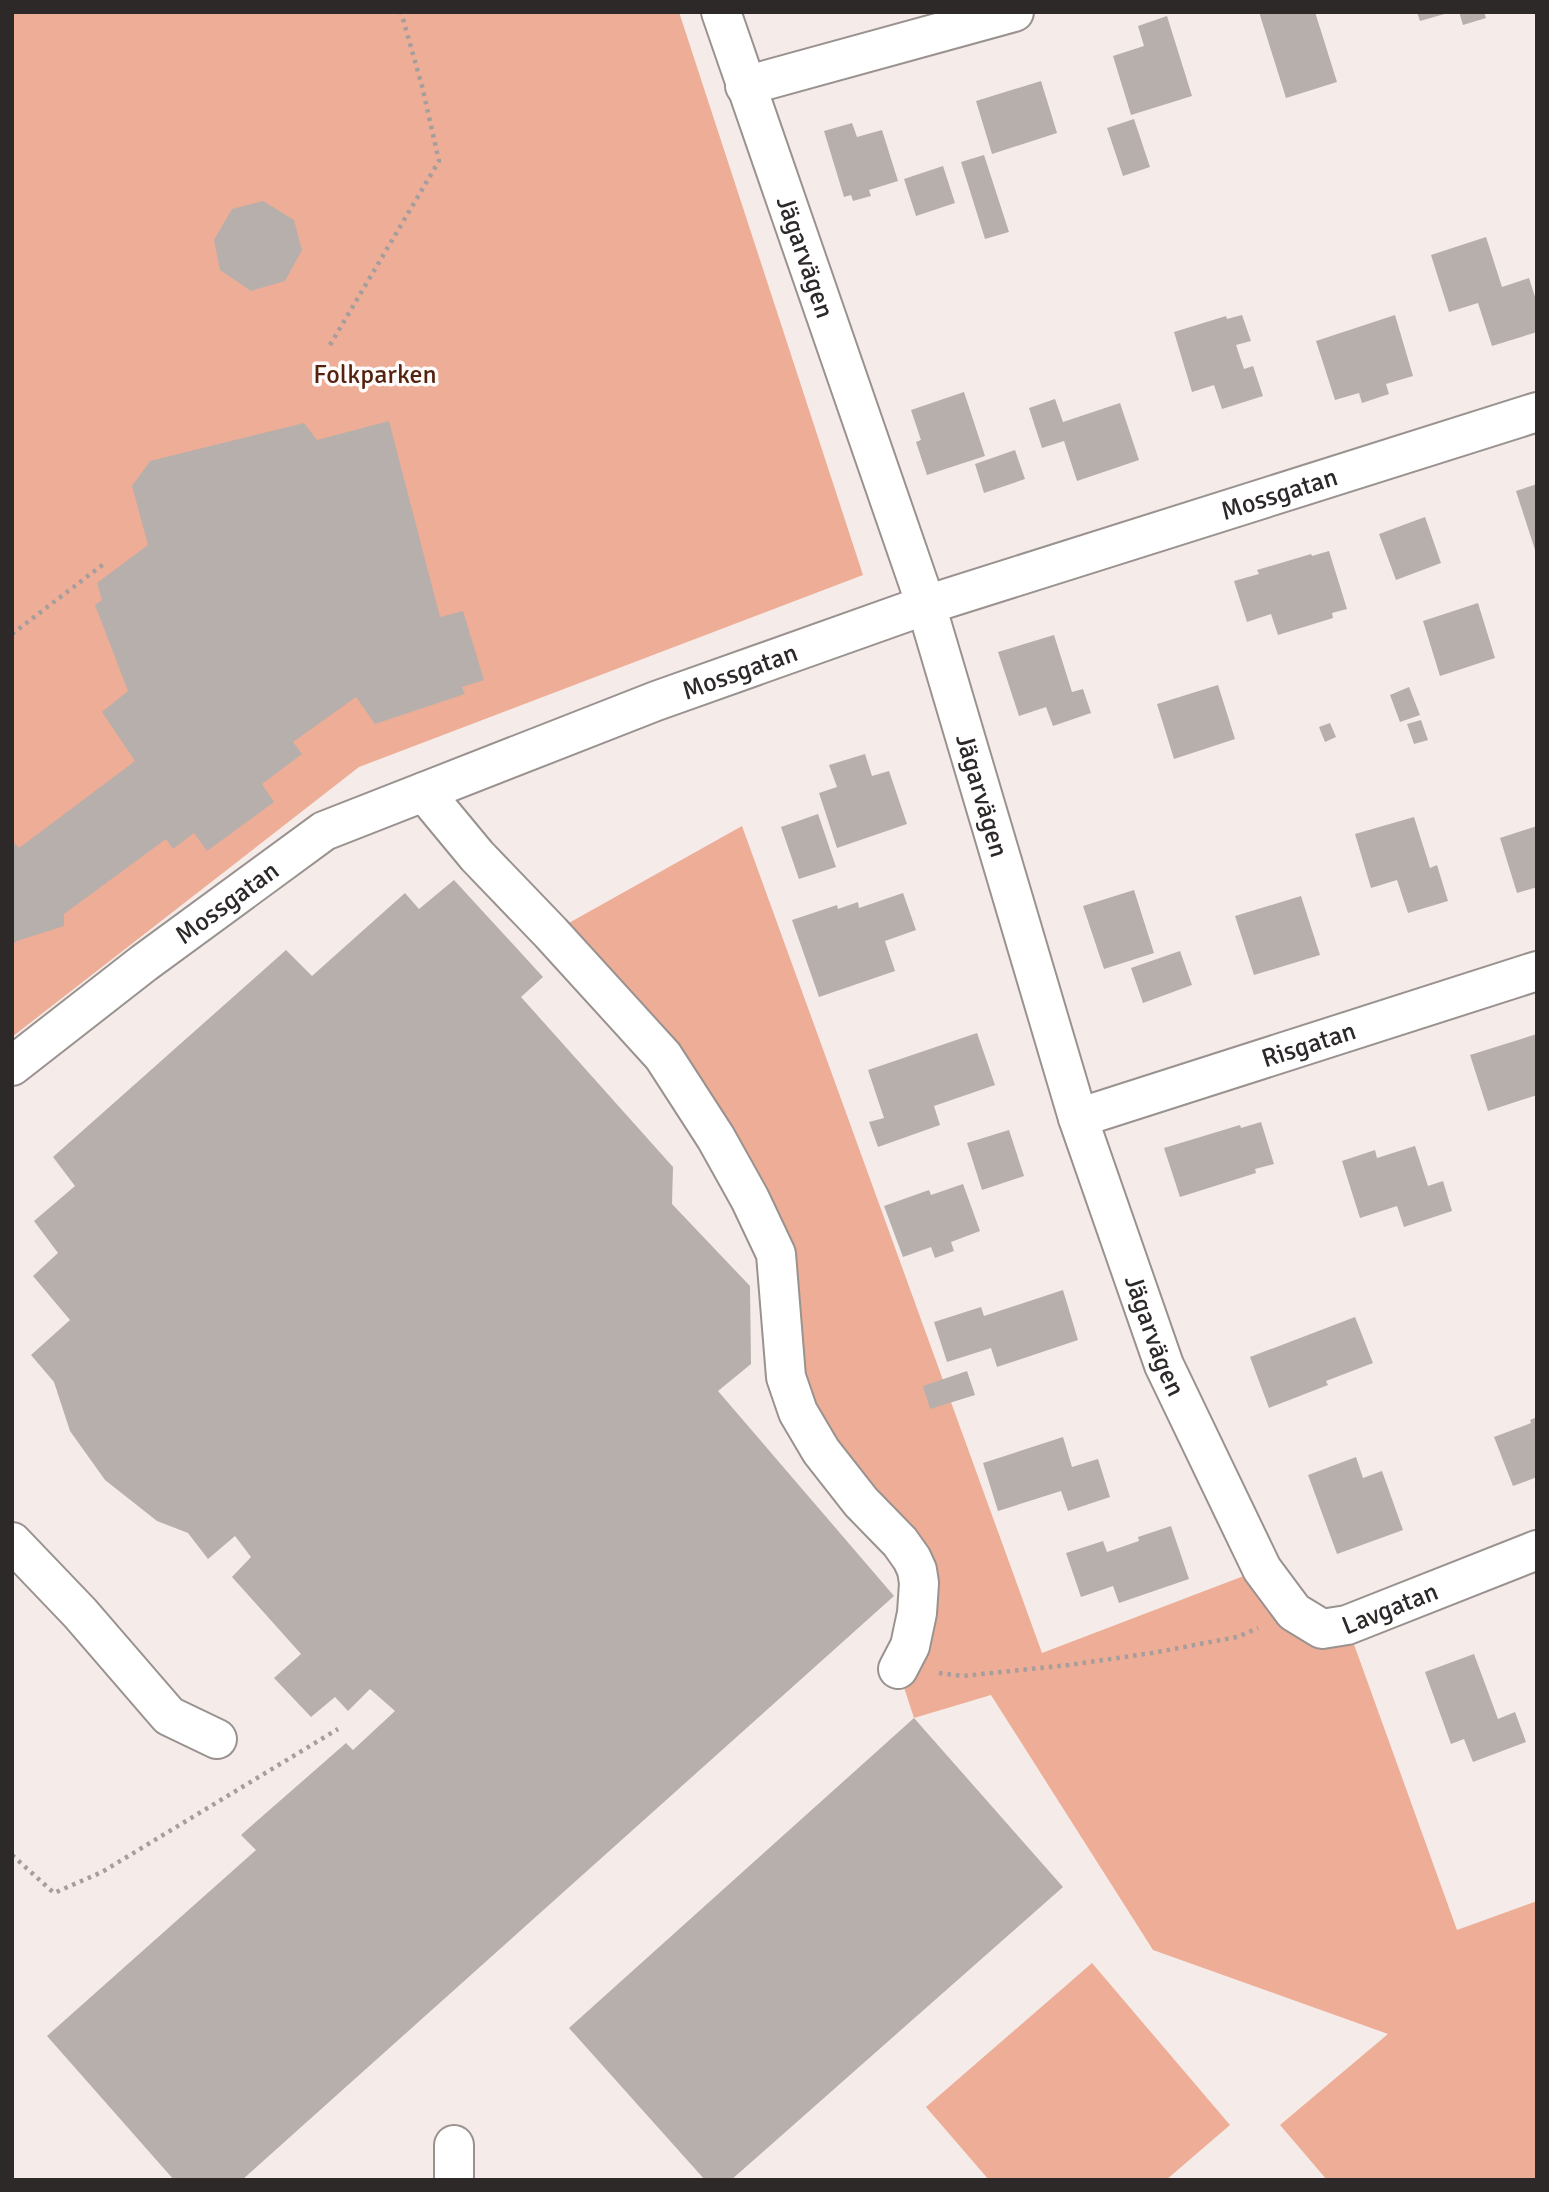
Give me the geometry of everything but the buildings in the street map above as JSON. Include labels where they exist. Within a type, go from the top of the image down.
[{"type":"street","name":"Jägarvägen","points":[[721,12],[926,606],[1079,1118],[1164,1364],[1262,1569]]},
{"type":"street","points":[[745,86],[1014,12]]},
{"type":"street","name":"Mossgatan","points":[[12,1066],[144,963],[324,831],[656,701],[926,606],[1537,412]]},
{"type":"street","points":[[424,792],[477,856],[663,1056],[716,1138],[750,1199],[776,1254],[786,1377],[798,1412],[821,1451],[860,1502],[900,1542],[917,1570],[917,1614],[910,1646],[898,1669]]},
{"type":"street","name":"Risgatan","points":[[1079,1118],[1537,971]]},
{"type":"street","points":[[12,1542],[80,1613],[169,1716],[217,1739]]},
{"type":"street","name":"Lavgatan","points":[[1262,1569],[1294,1612],[1322,1629],[1347,1625],[1537,1550]]},
{"type":"path","points":[[330,345],[439,161],[401,12]]},
{"type":"path","points":[[12,634],[105,563]]},
{"type":"path","points":[[898,1669],[963,1676],[1069,1665],[1237,1637],[1294,1612]]},
{"type":"path","points":[[12,1855],[54,1893],[102,1872],[338,1729]]},
{"type":"green space","name":"Folkparken","points":[[12,12],[679,12],[863,575],[359,767],[12,1037]]},
{"type":"green space","points":[[742,826],[1042,1653],[1262,1569],[1347,1625],[1457,1930],[1537,1901],[1537,2180],[1327,2180],[1280,2125],[1388,2034],[1153,1950],[991,1695],[914,1718],[898,1669],[919,1583],[821,1451],[750,1199],[551,933]]},
{"type":"green space","points":[[1092,1963],[1230,2125],[1166,2180],[989,2180],[926,2107]]}]
